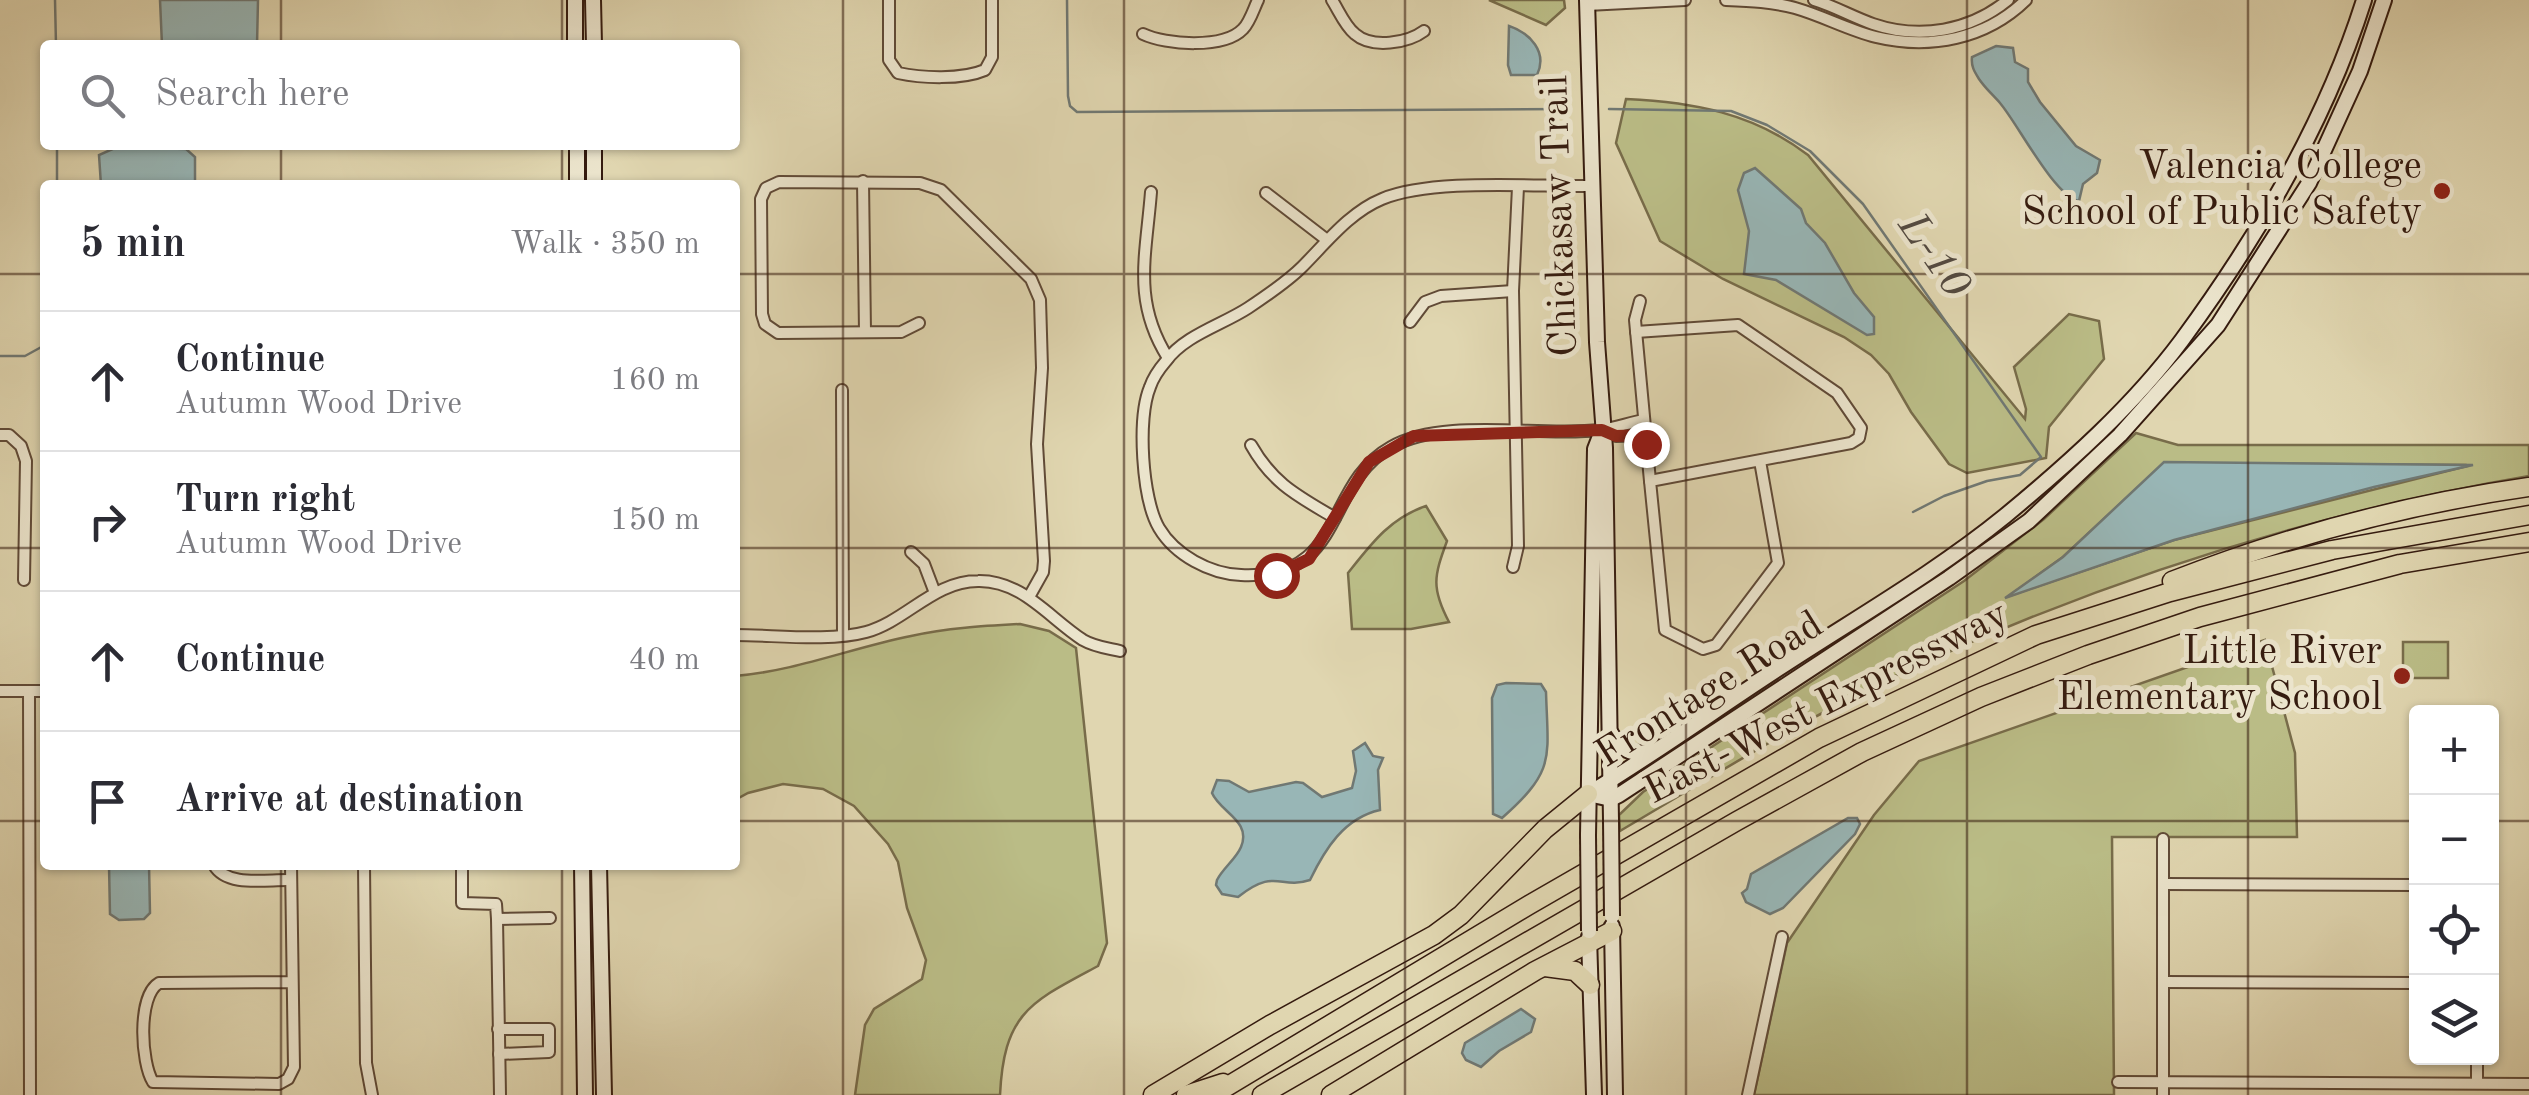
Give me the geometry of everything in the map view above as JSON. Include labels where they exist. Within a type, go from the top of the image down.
[{"type":"highway","points":[[2036,635],[2194,572],[2333,529],[2490,492],[2529,487]]},
{"type":"highway","name":"East-West Expressway","points":[[1213,1095],[1529,905],[1819,738],[2036,635],[2170,592],[2332,550],[2529,516]]},
{"type":"highway","name":"East-West Expressway","points":[[1262,1095],[1737,820],[1862,752],[1981,696],[2200,617],[2400,564],[2529,542]]},
{"type":"highway","points":[[1179,1089],[1434,935],[1460,915],[1545,829],[1588,794]]},
{"type":"highway","points":[[1330,1095],[1612,924]]},
{"type":"highway","points":[[1540,968],[1554,966],[1576,971],[1590,985]]},
{"type":"highway","points":[[1154,1095],[1247,1075]]},
{"type":"street","points":[[575,0],[576,40]]},
{"type":"street","points":[[592,0],[594,40]]},
{"type":"street","points":[[889,0],[889,60],[898,73],[911,75],[972,74],[986,70],[992,57],[992,0]]},
{"type":"street","points":[[1143,34],[1162,43],[1218,41],[1243,30],[1258,0]]},
{"type":"street","points":[[1332,0],[1353,33],[1366,40],[1412,40],[1424,31]]},
{"type":"street","points":[[1587,3],[1685,0]]},
{"type":"street","points":[[1726,0],[1790,7],[1879,38],[1931,42],[1983,30],[2026,0]]},
{"type":"street","points":[[1814,0],[1876,25],[1939,31],[1980,20],[2008,0]]},
{"type":"street","name":"Frontage Road","points":[[1588,794],[1929,571],[2002,518],[2126,404],[2180,342],[2234,265],[2289,171],[2353,35],[2364,0]]},
{"type":"street","name":"Frontage Road","points":[[1588,794],[1611,799],[1949,578],[2029,521],[2120,435],[2218,325],[2309,183],[2360,72],[2384,0]]},
{"type":"street","name":"Chickasaw Trail","points":[[1587,3],[1605,448],[1615,1095]]},
{"type":"street","points":[[577,150],[577,180]]},
{"type":"street","points":[[594,150],[594,180]]},
{"type":"street","points":[[863,181],[865,332]]},
{"type":"street","points":[[919,323],[901,332],[778,333],[765,324],[762,199],[766,188],[779,182],[920,183],[940,190],[1031,279],[1040,300],[1042,368],[1037,444],[1044,561],[1043,572],[1029,597]]},
{"type":"street","points":[[1592,186],[1413,188],[1377,201],[1328,240],[1299,270],[1168,358],[1150,387],[1146,404],[1145,472],[1157,525],[1176,549],[1197,562],[1236,576],[1276,575],[1309,559],[1369,462],[1414,436],[1602,430],[1644,420]]},
{"type":"street","points":[[1513,568],[1518,546],[1513,291],[1518,187]]},
{"type":"street","points":[[1151,192],[1145,311],[1168,358]]},
{"type":"street","points":[[1266,194],[1328,240]]},
{"type":"street","points":[[1410,322],[1425,302],[1440,296],[1513,291]]},
{"type":"street","points":[[1640,301],[1635,313],[1636,332],[1665,630],[1707,649],[1720,641],[1778,566],[1760,461]]},
{"type":"street","points":[[1636,332],[1738,325],[1837,393],[1860,424],[1860,436],[1851,443],[1650,480]]},
{"type":"street","points":[[842,390],[844,635]]},
{"type":"street","points":[[1602,430],[1616,436],[1646,435]]},
{"type":"street","name":"Chickasaw Trail","points":[[1594,1095],[1588,794],[1594,448],[1602,430]]},
{"type":"street","points":[[4,435],[21,446],[26,461],[24,580]]},
{"type":"street","points":[[1251,445],[1265,470],[1284,488],[1335,518]]},
{"type":"street","points":[[912,552],[924,564],[935,593]]},
{"type":"street","points":[[740,635],[844,635],[877,628],[935,593],[976,580],[1006,586],[1029,597],[1080,638],[1096,646],[1120,650]]},
{"type":"street","points":[[29,691],[30,1095]]},
{"type":"street","points":[[0,692],[40,691]]},
{"type":"street","points":[[1610,732],[1624,750],[1640,754],[1652,751]]},
{"type":"street","points":[[2162,839],[2163,1095]]},
{"type":"street","points":[[217,870],[230,879],[292,880]]},
{"type":"street","points":[[291,982],[159,983],[150,988],[145,1000],[145,1070],[153,1082],[279,1084],[288,1079],[294,1067],[292,870]]},
{"type":"street","points":[[364,870],[366,1063],[372,1095]]},
{"type":"street","points":[[462,870],[462,904],[496,904],[500,1095]]},
{"type":"street","points":[[582,870],[585,1095]]},
{"type":"street","points":[[599,870],[604,1095]]},
{"type":"street","points":[[2163,884],[2409,886]]},
{"type":"street","points":[[497,919],[550,918]]},
{"type":"street","points":[[1748,1095],[1782,937]]},
{"type":"street","points":[[2163,982],[2409,983]]},
{"type":"street","points":[[498,1030],[549,1030],[549,1052],[499,1054]]},
{"type":"street","points":[[2477,1065],[2477,1082]]},
{"type":"street","points":[[2118,1082],[2529,1084]]},
{"type":"green space","points":[[1489,0],[1564,0],[1565,8],[1546,25]]},
{"type":"green space","points":[[1626,99],[1722,112],[1766,129],[1808,155],[2025,419],[2026,409],[2014,367],[2069,314],[2099,321],[2104,359],[2049,427],[2046,458],[1967,473],[1949,464],[1889,374],[1871,355],[1844,337],[1723,279],[1660,241],[1616,143]]},
{"type":"green space","points":[[2136,433],[2178,445],[2529,445],[2529,476],[2372,508],[2294,529],[2140,577],[1990,634],[1841,703],[1620,831],[1619,815],[1643,792],[1964,581],[2044,519]],"holes":[[[2164,463],[2466,465],[2174,540],[2009,596],[2063,557]]]},
{"type":"green space","points":[[1426,506],[1447,541],[1436,582],[1449,622],[1411,629],[1352,629],[1348,573],[1392,525]]},
{"type":"green space","points":[[1020,624],[1049,631],[1076,648],[1107,943],[1098,966],[1039,1001],[1015,1027],[1003,1067],[1000,1095],[855,1095],[865,1025],[874,1009],[922,979],[926,960],[907,908],[898,862],[888,844],[854,806],[823,789],[783,784],[740,797],[740,675],[925,633]]},
{"type":"green space","points":[[2265,640],[2295,753],[2297,837],[2112,837],[2114,1095],[1754,1095],[1787,943],[1874,815],[1919,761]]},
{"type":"green space","points":[[2403,642],[2448,642],[2448,678],[2403,678]]},
{"type":"water","points":[[160,0],[258,0],[257,40],[162,40]]},
{"type":"water","points":[[1509,26],[1524,33],[1539,51],[1537,75],[1511,75]]},
{"type":"water","points":[[1996,46],[2013,48],[2015,62],[2028,69],[2028,82],[2040,102],[2076,146],[2100,160],[2097,173],[2083,184],[2079,201],[2059,187],[1972,66],[1972,57]]},
{"type":"water","points":[[110,150],[187,150],[195,157],[195,180],[101,180],[99,155]]},
{"type":"water","points":[[1755,168],[1801,209],[1806,223],[1825,243],[1854,293],[1874,317],[1874,334],[1867,335],[1776,280],[1744,274],[1749,231],[1738,190],[1744,173]]},
{"type":"water","points":[[2164,462],[2473,465],[2174,540],[2005,598],[2063,557]]},
{"type":"water","points":[[1541,684],[1546,692],[1547,749],[1540,775],[1502,818],[1493,814],[1492,698],[1497,685]]},
{"type":"water","points":[[1365,743],[1373,756],[1383,758],[1378,770],[1380,810],[1346,827],[1329,846],[1310,880],[1269,881],[1238,897],[1222,894],[1217,880],[1239,851],[1243,838],[1239,823],[1212,793],[1217,780],[1229,781],[1249,792],[1303,783],[1322,797],[1352,788],[1356,771],[1353,751]]},
{"type":"water","points":[[1848,818],[1857,818],[1860,824],[1855,834],[1783,908],[1770,914],[1746,902],[1742,893],[1751,874]]},
{"type":"water","points":[[109,870],[149,870],[150,913],[144,919],[119,920],[110,914]]},
{"type":"water","points":[[1521,1009],[1535,1019],[1531,1032],[1481,1067],[1466,1060],[1462,1053],[1465,1043]]},
{"type":"waterway","points":[[55,0],[56,40]]},
{"type":"waterway","name":"L-10","points":[[1067,0],[1068,96],[1070,106],[1077,112],[1565,109]]},
{"type":"waterway","name":"L-10","points":[[1609,109],[1731,111],[1767,125],[1810,151],[1863,204],[2041,457],[2020,475],[1987,481],[1913,512]]},
{"type":"waterway","points":[[57,150],[57,180]]},
{"type":"waterway","points":[[0,356],[25,356],[40,348]]},
{"type":"place","name":"Valencia College School of Public Safety","points":[[2442,191]]},
{"type":"place","name":"Little River Elementary School","points":[[2402,676]]},
{"type":"route","points":[[1276,575],[1309,559],[1369,462],[1414,436],[1602,430],[1616,436],[1646,435],[1646,444]]}]
